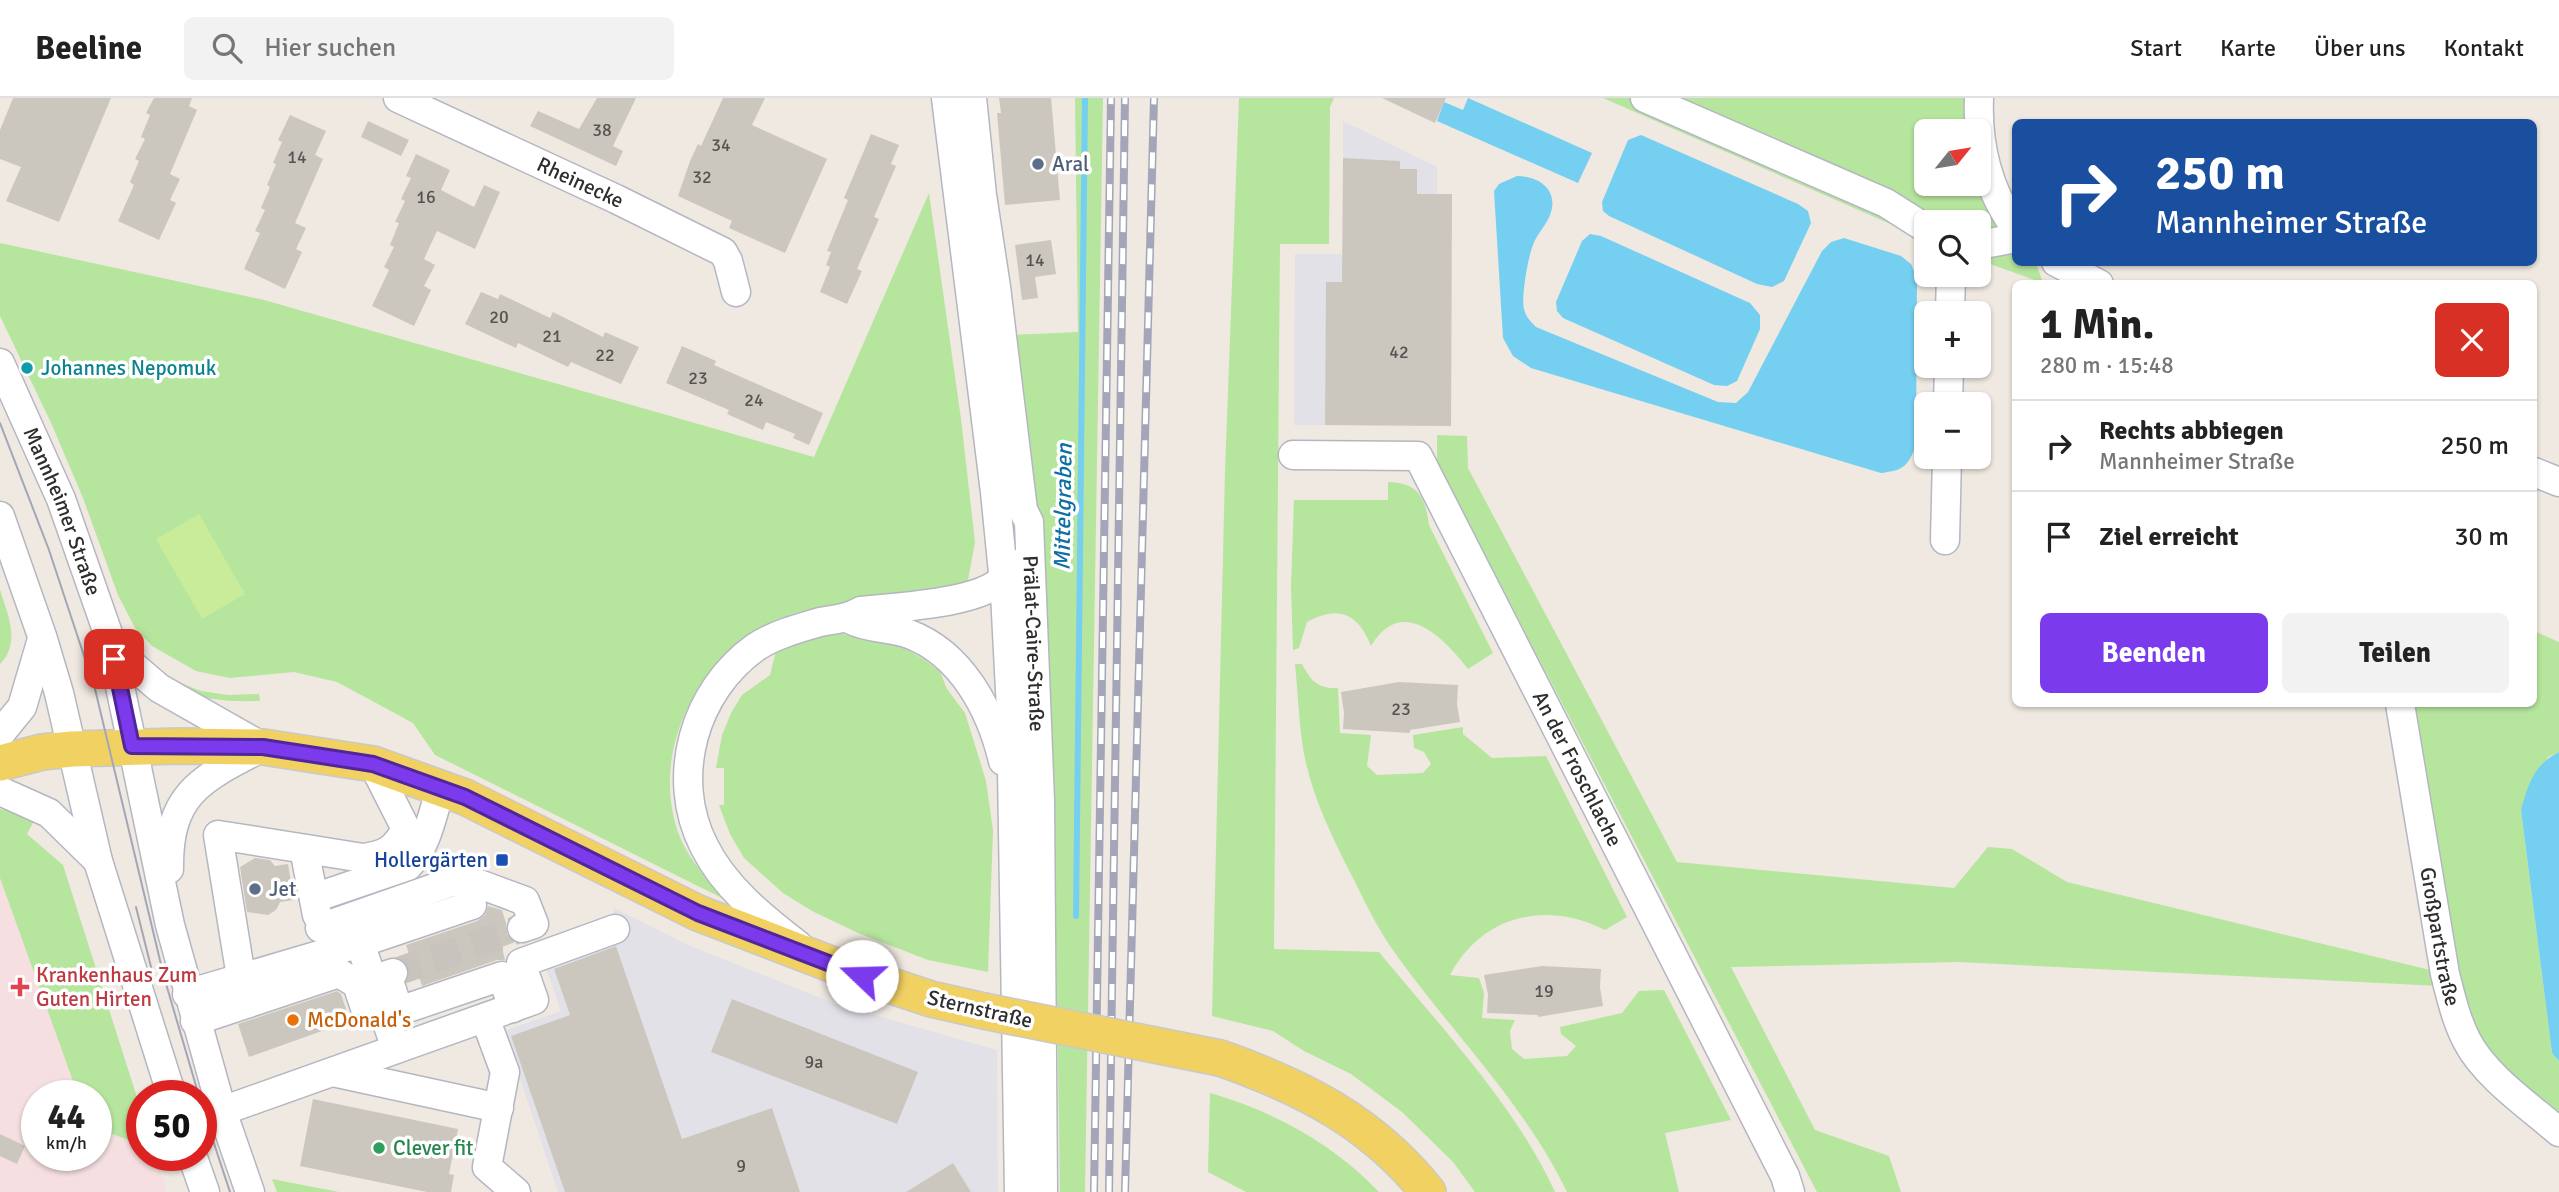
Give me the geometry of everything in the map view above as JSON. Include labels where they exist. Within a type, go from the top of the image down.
[{"type":"main road","name":"Sternstraße","points":[[0,764],[42,752],[132,746],[263,747],[373,764],[441,787],[698,913],[931,999],[1220,1058],[1274,1077],[1332,1107],[1374,1138],[1414,1174],[1428,1192]]},
{"type":"street","name":"Rheinecke","points":[[398,98],[723,252],[736,292]]},
{"type":"street","name":"Prälat-Caire-Straße","points":[[946,98],[977,244],[1023,510],[1029,522],[1040,800],[1030,1147],[1019,1192]]},
{"type":"street","name":"Prälat-Caire-Straße","points":[[972,98],[977,244],[1011,710],[1012,800],[1030,1147],[1043,1192]]},
{"type":"street","points":[[1645,98],[1886,203],[1914,221]]},
{"type":"street","points":[[1979,98],[1983,156],[1993,189],[2012,223]]},
{"type":"street","points":[[1991,243],[2012,239]]},
{"type":"street","points":[[2064,266],[2091,280]]},
{"type":"street","name":"Mannheimer Straße","points":[[0,363],[61,499],[110,639],[187,994],[204,1018],[222,1111],[250,1192]]},
{"type":"street","name":"An der Froschlache","points":[[1293,455],[1418,456],[1712,1030],[1785,1176],[1790,1192]]},
{"type":"street","points":[[1945,540],[1947,469]]},
{"type":"street","points":[[2537,473],[2559,482]]},
{"type":"street","points":[[814,958],[764,918],[736,891],[704,846],[692,808],[688,766],[693,737],[705,705],[731,669],[758,646],[794,630],[824,621],[848,619],[861,611],[955,600],[990,587],[1003,578],[1016,549],[1017,522],[1023,510]]},
{"type":"street","points":[[0,516],[59,692],[98,861],[167,1080]]},
{"type":"street","points":[[848,619],[863,626],[881,627],[910,635],[931,646],[960,671],[987,710],[999,743],[1012,800]]},
{"type":"street","points":[[0,734],[22,707],[33,676],[42,636]]},
{"type":"street","points":[[110,639],[131,664],[159,688],[263,747]]},
{"type":"street","name":"Großpartstraße","points":[[2400,707],[2445,974],[2455,1013],[2468,1043],[2489,1071],[2559,1132]]},
{"type":"street","points":[[170,925],[169,843],[178,810],[197,785],[263,747]]},
{"type":"street","points":[[241,977],[218,835],[363,858],[384,855],[399,842],[406,829],[373,764]]},
{"type":"street","points":[[314,898],[408,866],[424,836],[441,787]]},
{"type":"street","points":[[0,791],[49,813],[98,861]]},
{"type":"street","points":[[304,849],[323,941]]},
{"type":"street","points":[[323,941],[360,943],[472,905],[463,878]]},
{"type":"street","points":[[187,994],[241,977],[463,878],[525,901],[534,924],[522,928]]},
{"type":"street","points":[[222,1111],[534,1000],[521,963],[615,929]]},
{"type":"street","points":[[360,943],[389,1052]]},
{"type":"street","points":[[204,1018],[339,973],[357,984],[389,1052]]},
{"type":"street","points":[[393,973],[387,975],[399,1011],[502,976],[513,1008]]},
{"type":"street","points":[[485,1018],[505,1072],[487,1167],[516,1192]]},
{"type":"street","points":[[333,1072],[499,1108]]},
{"type":"street","points":[[198,1171],[205,1192]]},
{"type":"shaded area","points":[[1343,121],[1437,167],[1437,194],[1452,194],[1451,426],[1294,425],[1295,254],[1343,254]]},
{"type":"shaded area","name":"Krankenhaus Zum Guten Hirten","points":[[0,878],[73,1080],[21,1080],[21,1171],[112,1171],[112,1134],[126,1139],[126,1171],[160,1171],[167,1192],[0,1192]]},
{"type":"shaded area","points":[[614,908],[688,945],[833,1003],[997,1050],[998,1192],[558,1192],[504,1031],[561,1011],[543,960],[608,938]]},
{"type":"green space","points":[[1075,98],[1103,98],[1085,1192],[1060,1192],[1053,749],[1035,514],[1013,335],[1078,332]]},
{"type":"green space","points":[[1239,98],[1334,98],[1330,107],[1329,244],[1280,244],[1274,949],[1379,952],[1451,1037],[1498,1098],[1539,1160],[1555,1192],[1475,1192],[1453,1162],[1402,1112],[1351,1074],[1304,1051],[1273,1031],[1212,1016],[1225,471]]},
{"type":"green space","points":[[1603,98],[1972,98],[1973,119],[1914,119],[1914,196],[1987,196],[2012,234],[2012,266],[2037,266],[2042,280],[2035,280],[1991,264],[1991,210],[1914,210],[1914,234]]},
{"type":"green space","points":[[929,193],[961,419],[975,542],[967,586],[806,610],[768,624],[743,640],[720,660],[687,710],[676,738],[670,796],[676,826],[684,846],[722,898],[435,755],[413,723],[337,682],[294,672],[230,678],[196,671],[152,646],[135,628],[118,595],[83,498],[0,316],[0,243],[264,300],[814,457]]},
{"type":"green space","points":[[1437,435],[1467,436],[1468,468],[1677,862],[1954,888],[1988,847],[2012,849],[2067,882],[2434,971],[2439,986],[1959,962],[1731,967],[1815,1130],[1889,1156],[1901,1192],[1817,1192],[1437,463]]},
{"type":"green space","points":[[1388,482],[1407,485],[1419,493],[1429,525],[1493,653],[1468,669],[1447,645],[1422,626],[1409,622],[1396,623],[1383,631],[1371,646],[1353,619],[1337,613],[1307,622],[1299,648],[1293,650],[1291,587],[1294,500],[1388,500]]},
{"type":"green space","points":[[199,514],[245,594],[202,619],[156,539]]},
{"type":"green space","points":[[0,590],[9,619],[11,638],[10,647],[0,664]]},
{"type":"green space","points":[[2537,632],[2559,642],[2559,752],[2548,757],[2521,810],[2552,1053],[2559,1061],[2559,1123],[2495,1067],[2461,1011],[2407,707],[2537,707]]},
{"type":"green space","points":[[842,634],[886,642],[925,660],[940,672],[947,689],[965,713],[986,781],[993,830],[988,972],[928,960],[858,933],[812,911],[783,893],[744,858],[730,834],[719,805],[724,805],[724,768],[716,768],[722,735],[731,713],[742,695],[770,675],[776,651],[816,635]]},
{"type":"green space","points":[[1295,664],[1302,664],[1312,679],[1320,685],[1338,688],[1340,733],[1371,735],[1367,766],[1377,775],[1423,773],[1431,764],[1424,752],[1414,748],[1413,735],[1463,727],[1463,734],[1492,758],[1546,756],[1627,917],[1605,930],[1560,916],[1538,915],[1517,919],[1498,926],[1479,938],[1463,955],[1450,975],[1479,978],[1484,993],[1482,1018],[1515,1020],[1510,1031],[1512,1049],[1524,1059],[1567,1056],[1576,1046],[1561,1034],[1560,1027],[1622,1013],[1639,991],[1664,990],[1731,1120],[1665,1133],[1679,1192],[1567,1192],[1531,1130],[1489,1072],[1400,960],[1365,902],[1325,820],[1308,771],[1301,732]]},
{"type":"green space","points":[[178,682],[201,691],[228,695],[259,694],[260,701],[228,701],[197,696],[176,689]]},
{"type":"green space","points":[[0,809],[36,817],[27,834],[63,865],[131,1080],[126,1080],[126,1139],[112,1134],[112,1080],[73,1080],[0,878]]},
{"type":"green space","points":[[1210,1093],[1257,1109],[1301,1131],[1342,1159],[1379,1192],[1246,1192],[1208,1172]]},
{"type":"green space","points":[[272,1179],[339,1192],[277,1192]]},
{"type":"water","points":[[1468,98],[1592,153],[1578,183],[1437,121],[1444,102],[1463,110]]},
{"type":"water","points":[[1641,135],[1798,204],[1808,211],[1811,223],[1784,281],[1772,287],[1757,284],[1603,211],[1602,202],[1628,140]]},
{"type":"water","points":[[1517,176],[1532,178],[1545,185],[1552,197],[1550,216],[1533,245],[1524,287],[1524,309],[1536,327],[1718,402],[1736,403],[1748,392],[1822,251],[1831,242],[1844,238],[1901,256],[1911,264],[1914,287],[1917,287],[1917,301],[1914,301],[1914,378],[1916,378],[1914,450],[1910,459],[1900,469],[1881,473],[1531,368],[1513,356],[1503,338],[1494,191],[1499,184]]},
{"type":"water","points":[[1590,234],[1601,236],[1750,303],[1760,315],[1760,329],[1737,381],[1727,386],[1714,385],[1563,318],[1557,311],[1556,302],[1582,241]]},
{"type":"water","points":[[2559,752],[2559,1061],[2552,1053],[2521,810],[2538,769]]},
{"type":"building","points":[[13,98],[111,98],[59,222],[6,201],[21,167],[0,159],[0,130]]},
{"type":"building","points":[[154,98],[192,98],[189,106],[197,110],[170,174],[180,179],[170,200],[176,203],[159,240],[118,221],[134,185],[130,182],[139,161],[135,159],[145,139],[141,137],[150,115],[146,113]]},
{"type":"building","points":[[597,98],[636,98],[613,146],[623,151],[616,166],[530,126],[538,111],[579,129]]},
{"type":"building","points":[[723,98],[765,98],[752,125],[827,159],[785,253],[729,228],[732,221],[678,196],[690,161],[698,144],[701,146]]},
{"type":"building","points":[[999,98],[1051,98],[1060,200],[1005,205],[997,113],[1001,113]]},
{"type":"building","points":[[1382,98],[1446,98],[1435,123]]},
{"type":"building","points":[[290,115],[326,131],[315,155],[323,159],[295,223],[306,228],[296,249],[302,252],[285,289],[244,269],[260,233],[255,231],[265,210],[261,208],[270,187],[267,185],[276,164],[273,163],[282,142],[278,140]]},
{"type":"building","points":[[368,121],[409,140],[401,156],[361,137]]},
{"type":"building","points":[[871,134],[899,145],[891,164],[896,166],[874,217],[879,219],[857,269],[862,271],[847,304],[820,292],[830,267],[826,265],[831,252],[827,251],[848,200],[844,198]]},
{"type":"building","points":[[416,154],[450,170],[441,190],[474,207],[484,185],[500,192],[475,249],[437,231],[424,259],[435,265],[424,286],[431,290],[414,326],[372,306],[389,270],[384,267],[394,247],[390,245],[399,223],[395,222],[405,201],[401,199],[411,178],[406,176]]},
{"type":"building","points":[[1343,158],[1400,161],[1400,169],[1417,169],[1417,194],[1452,194],[1451,426],[1325,425],[1326,282],[1342,282]]},
{"type":"building","points":[[1051,240],[1056,274],[1035,277],[1038,298],[1022,300],[1015,245]]},
{"type":"building","points":[[481,292],[498,299],[500,294],[550,318],[553,312],[603,337],[605,332],[639,347],[621,384],[571,362],[568,367],[518,343],[516,348],[465,324]]},
{"type":"building","points":[[682,346],[716,361],[714,365],[823,413],[809,445],[793,438],[795,434],[766,422],[763,430],[727,414],[729,410],[666,383]]},
{"type":"building","points":[[1399,682],[1458,685],[1460,722],[1410,730],[1410,733],[1343,729],[1341,692]]},
{"type":"building","points":[[255,858],[270,860],[275,866],[288,864],[294,900],[280,902],[276,910],[268,915],[247,912],[240,867]]},
{"type":"building","points":[[488,906],[502,910],[507,934],[515,942],[502,947],[505,960],[497,960],[422,986],[418,974],[409,977],[408,967],[402,960],[410,957],[406,945],[477,921],[485,915]]},
{"type":"building","points":[[616,946],[682,1139],[772,1108],[800,1192],[565,1192],[511,1036],[570,1015],[554,969]]},
{"type":"building","points":[[1542,966],[1601,969],[1603,1006],[1538,1017],[1487,1013],[1488,994],[1484,975]]},
{"type":"building","name":"McDonald's","points":[[337,991],[341,994],[350,1021],[249,1057],[238,1024]]},
{"type":"building","points":[[732,999],[918,1072],[897,1124],[711,1052]]},
{"type":"building","name":"Clever fit","points":[[313,1099],[458,1129],[449,1174],[454,1175],[451,1192],[427,1192],[300,1166]]},
{"type":"building","points":[[0,1134],[21,1144],[21,1155],[17,1164],[0,1156]]},
{"type":"building","points":[[953,1163],[971,1192],[906,1192]]},
{"type":"waterway","name":"Mittelgraben","points":[[1076,916],[1085,98]]},
{"type":"tunnel","points":[[393,973],[522,928]]},
{"type":"tram line","points":[[0,423],[49,550],[95,689],[164,977],[194,1080]]},
{"type":"tram line","points":[[136,907],[152,971]]},
{"type":"tram line","points":[[217,1153],[230,1192]]},
{"type":"railway","points":[[1094,1192],[1111,98]]},
{"type":"railway","points":[[1109,1192],[1125,98]]},
{"type":"railway","points":[[1125,1192],[1154,98]]},
{"type":"place","name":"Aral","points":[[1038,164]]},
{"type":"place","name":"Johannes Nepomuk","points":[[27,368]]},
{"type":"place","name":"Hollergärten","points":[[502,860]]},
{"type":"place","name":"Jet","points":[[255,889]]},
{"type":"place","name":"Krankenhaus Zum Guten Hirten","points":[[20,987]]},
{"type":"place","name":"McDonald's","points":[[293,1020]]},
{"type":"place","name":"Clever fit","points":[[379,1148]]},
{"type":"route","points":[[114,659],[132,746],[263,747],[373,764],[465,797],[698,913],[862,976]]}]
